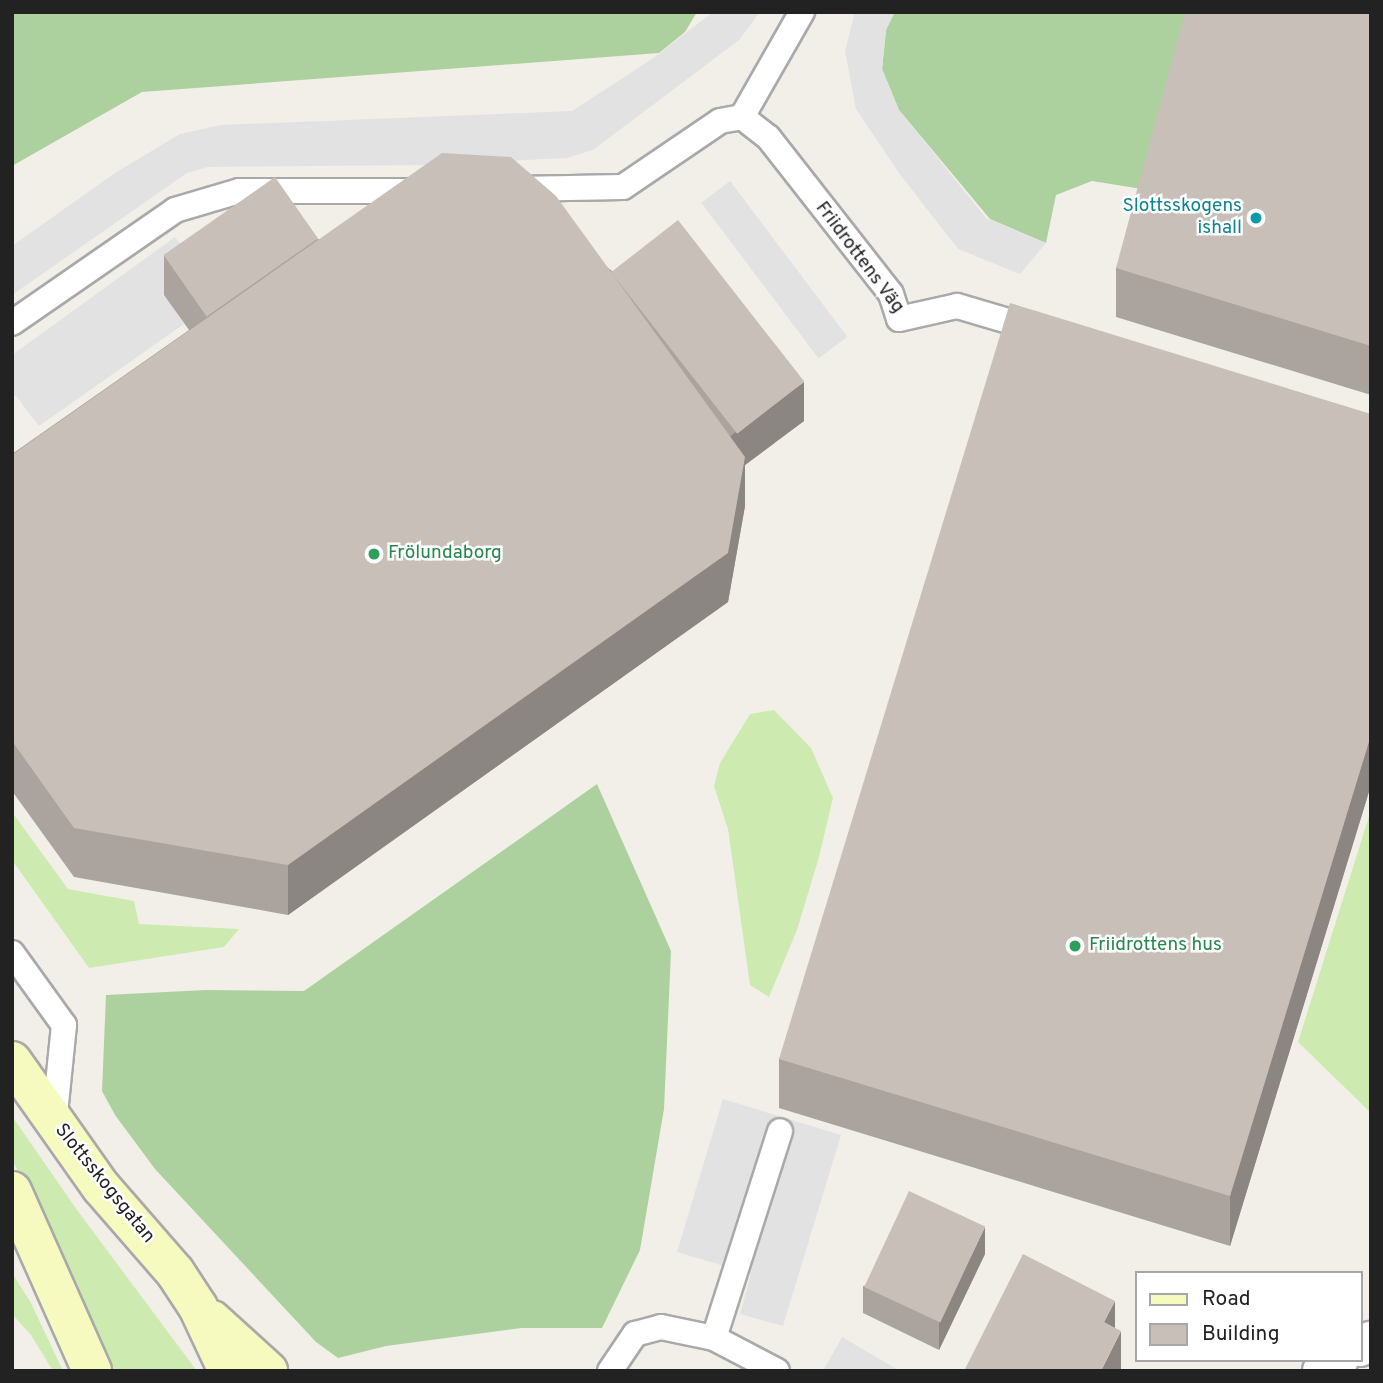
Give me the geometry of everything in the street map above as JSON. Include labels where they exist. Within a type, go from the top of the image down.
[{"type":"main road","name":"Slottsskogsgatan","points":[[12,1061],[54,1124],[102,1187],[155,1247],[198,1307],[229,1371]]},
{"type":"main road","points":[[12,1191],[78,1333],[92,1371]]},
{"type":"main road","name":"Slottsskogsgatan","points":[[198,1307],[268,1371]]},
{"type":"lane","points":[[488,190],[623,187],[720,121],[742,117],[802,12]]},
{"type":"lane","name":"Friidrottens Väg","points":[[742,117],[768,137],[891,294],[899,319],[957,306],[1062,338]]},
{"type":"lane","points":[[12,323],[175,210],[239,191],[447,190]]},
{"type":"lane","points":[[12,953],[64,1026],[54,1124]]},
{"type":"lane","points":[[714,1338],[780,1132]]},
{"type":"lane","points":[[610,1371],[635,1334],[661,1327],[714,1338],[777,1371]]},
{"type":"green space","points":[[12,12],[697,12],[685,32],[659,53],[142,92],[12,166]]},
{"type":"green space","points":[[894,12],[1199,12],[1148,190],[1092,181],[1056,195],[1046,243],[990,219],[899,110],[882,69],[886,30]]},
{"type":"green space","points":[[774,710],[811,748],[833,798],[797,930],[769,997],[750,985],[728,829],[714,786],[720,763],[750,714]]},
{"type":"green space","points":[[597,784],[671,951],[664,1109],[640,1250],[602,1328],[522,1328],[386,1346],[338,1358],[316,1342],[155,1169],[115,1115],[102,1091],[106,995],[206,990],[304,991]]},
{"type":"green space","points":[[1371,810],[1371,1113],[1298,1042]]},
{"type":"green space","points":[[12,812],[68,889],[134,901],[139,924],[239,929],[224,947],[89,968],[12,860]]},
{"type":"green space","points":[[12,1116],[77,1210],[197,1371],[111,1371],[12,1159]]},
{"type":"green space","points":[[12,1273],[31,1303],[63,1371],[53,1371],[31,1335],[12,1314]]},
{"type":"shaded area","points":[[713,12],[760,12],[739,40],[593,150],[567,158],[427,165],[208,167],[187,173],[12,295],[12,246],[115,173],[180,134],[221,125],[572,111],[652,59]]},
{"type":"shaded area","points":[[855,12],[895,12],[886,30],[882,69],[899,110],[986,218],[1046,243],[1020,274],[958,249],[899,173],[856,109],[845,51]]},
{"type":"shaded area","points":[[730,181],[847,337],[819,358],[701,203]]},
{"type":"shaded area","points":[[175,237],[200,269],[165,295],[184,324],[39,426],[16,396],[12,397],[12,355]]},
{"type":"shaded area","points":[[723,1099],[841,1135],[783,1326],[740,1314],[751,1274],[677,1252]]},
{"type":"shaded area","points":[[842,1337],[900,1371],[823,1371]]},
{"type":"building","name":"Slottsskogens ishall","points":[[1185,12],[1371,12],[1371,346],[1116,268]]},
{"type":"building","name":"Frölundaborg","points":[[442,153],[511,157],[556,196],[745,457],[728,553],[288,865],[74,828],[12,741],[12,455]]},
{"type":"building","points":[[275,177],[318,238],[207,316],[164,255]]},
{"type":"building","points":[[678,220],[804,382],[737,434],[611,272]]},
{"type":"building","name":"Friidrottens hus","points":[[1010,303],[1371,414],[1371,735],[1230,1196],[779,1059]]},
{"type":"building","points":[[909,1191],[985,1226],[940,1323],[864,1287]]},
{"type":"building","points":[[1023,1254],[1115,1301],[1104,1322],[1121,1331],[1101,1371],[964,1371]]},
{"type":"place","name":"Slottsskogens ishall","points":[[1256,218]]},
{"type":"place","name":"Frölundaborg","points":[[374,554]]},
{"type":"place","name":"Friidrottens hus","points":[[1075,946]]}]
